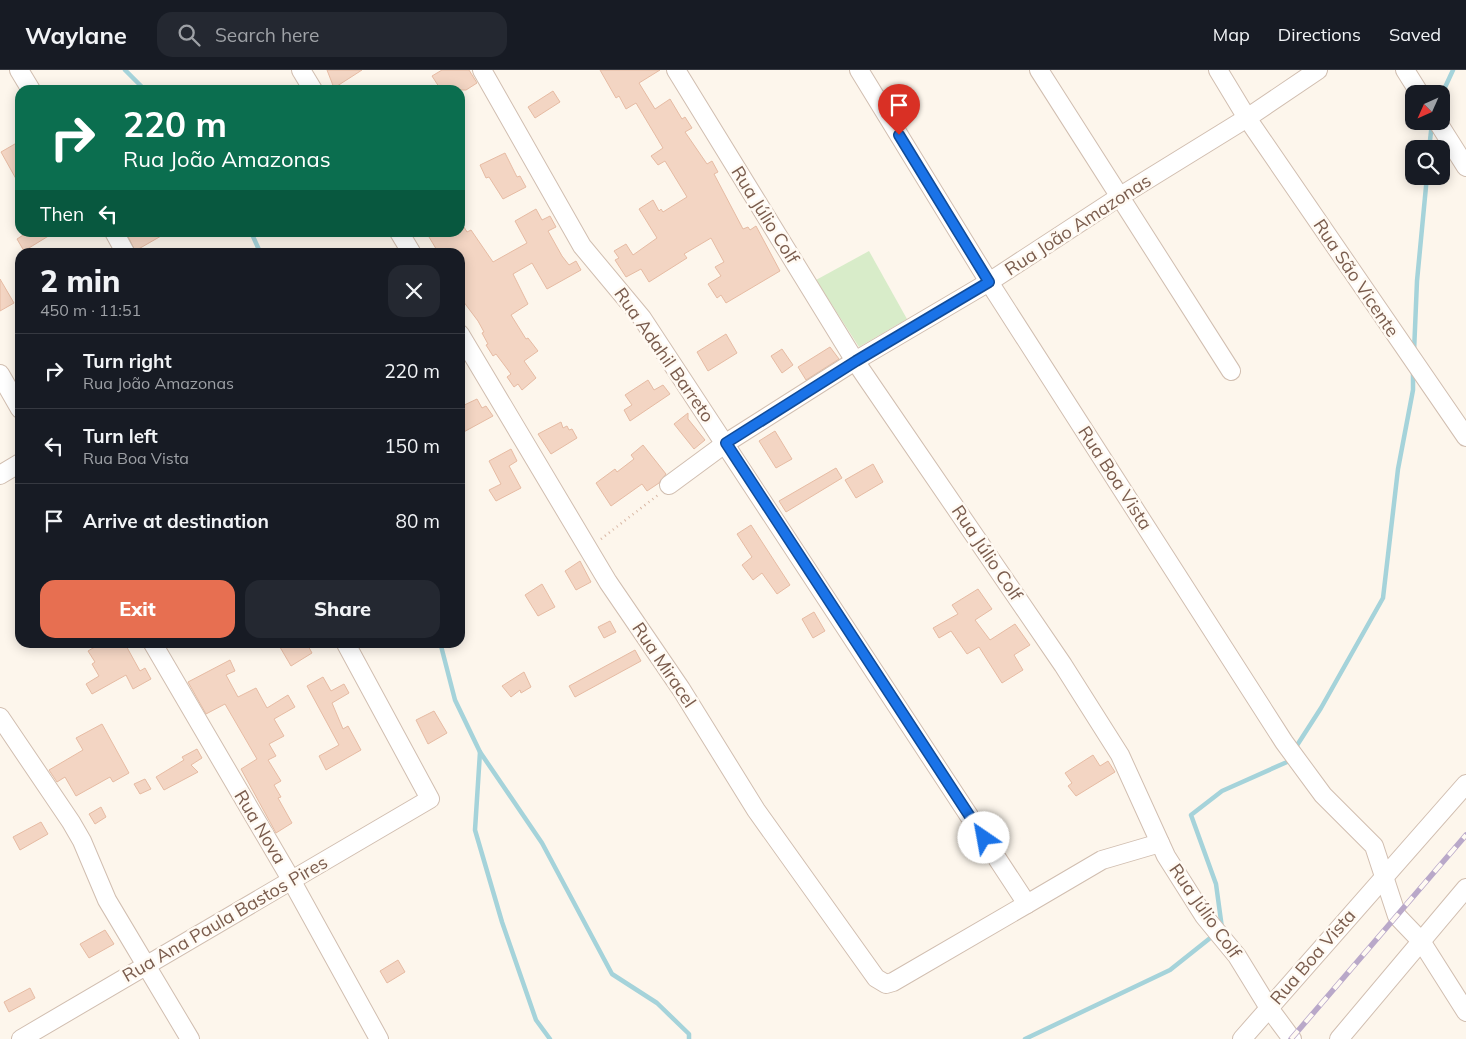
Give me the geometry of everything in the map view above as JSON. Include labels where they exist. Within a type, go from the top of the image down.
[{"type":"street","points":[[19,70],[28,85]]},
{"type":"street","points":[[300,70],[310,85]]},
{"type":"street","name":"Rua Adahil Barreto","points":[[482,70],[582,246],[642,318],[726,443],[1027,904]]},
{"type":"street","name":"Rua Júlio Colf","points":[[676,70],[856,361],[1063,665],[1120,755],[1160,843],[1204,916],[1237,956],[1269,1008],[1292,1039]]},
{"type":"street","name":"Rua Boa Vista","points":[[859,70],[989,282],[1284,742],[1322,795],[1374,846],[1397,916],[1421,941],[1466,1012]]},
{"type":"street","points":[[1040,70],[1231,371]]},
{"type":"street","name":"Rua São Vicente","points":[[1218,70],[1247,118],[1466,437]]},
{"type":"street","name":"Rua João Amazonas","points":[[669,485],[726,443],[856,361],[989,282],[1119,197],[1247,118],[1318,70]]},
{"type":"street","points":[[1405,70],[1414,85]]},
{"type":"street","points":[[1443,130],[1466,167]]},
{"type":"street","points":[[117,237],[123,248]]},
{"type":"street","points":[[402,237],[409,248]]},
{"type":"street","name":"Rua Miracel","points":[[465,342],[589,547],[608,582],[681,689],[756,810],[876,978],[886,984],[1027,904]]},
{"type":"street","points":[[0,374],[15,400]]},
{"type":"street","points":[[0,475],[15,466]]},
{"type":"street","name":"Rua Nova","points":[[156,648],[292,880],[379,1039]]},
{"type":"street","name":"Rua Ana Paula Bastos Pires","points":[[21,1039],[430,799],[348,648]]},
{"type":"street","points":[[0,717],[75,828],[107,900],[190,1039]]},
{"type":"street","name":"Rua Boa Vista","points":[[1242,1039],[1384,875],[1466,784]]},
{"type":"street","points":[[1027,904],[1102,860],[1160,843]]},
{"type":"street","points":[[1339,1039],[1466,888]]},
{"type":"path","points":[[589,547],[669,485]]},
{"type":"green space","points":[[869,251],[907,319],[859,347],[816,280]]},
{"type":"building","points":[[327,70],[362,70],[339,85],[333,85]]},
{"type":"building","points":[[442,70],[469,70],[477,83],[465,90],[465,85],[438,85],[432,76]]},
{"type":"building","points":[[600,70],[660,70],[639,83],[655,109],[670,99],[682,119],[685,117],[692,128],[685,132],[707,164],[712,161],[718,172],[714,174],[743,229],[748,227],[750,230],[756,226],[780,271],[726,303],[721,295],[717,298],[708,284],[721,276],[715,267],[724,262],[711,238],[684,254],[687,258],[649,282],[641,269],[626,277],[615,260],[619,258],[614,251],[626,244],[633,255],[657,238],[639,209],[653,200],[659,211],[661,209],[663,212],[687,197],[665,161],[658,165],[651,156],[663,148],[636,103],[626,109],[619,96],[616,98]]},
{"type":"building","points":[[553,91],[560,102],[535,118],[528,107]]},
{"type":"building","points":[[15,144],[15,177],[1,152]]},
{"type":"building","points":[[505,153],[517,177],[520,176],[526,187],[503,199],[489,177],[486,178],[480,165]]},
{"type":"building","points":[[536,209],[542,220],[550,216],[556,227],[548,231],[562,256],[569,265],[576,261],[581,270],[547,289],[532,263],[513,274],[528,304],[511,315],[526,339],[528,338],[538,351],[524,361],[536,378],[522,390],[518,384],[514,387],[507,377],[511,374],[496,354],[493,356],[486,345],[488,344],[482,333],[484,332],[465,304],[465,248],[436,248],[429,237],[465,237],[465,229],[467,232],[471,230],[493,262],[527,243],[515,221]]},
{"type":"building","points":[[20,237],[47,237],[29,248],[22,248],[17,239]]},
{"type":"building","points":[[128,237],[159,237],[140,248],[134,248]]},
{"type":"building","points":[[0,279],[14,303],[0,311]]},
{"type":"building","points":[[726,334],[737,353],[708,371],[697,352]]},
{"type":"building","points":[[830,347],[839,359],[806,380],[798,367]]},
{"type":"building","points":[[782,349],[793,365],[782,373],[771,356]]},
{"type":"building","points":[[648,380],[654,390],[663,385],[670,394],[630,421],[624,410],[632,405],[625,395]]},
{"type":"building","points":[[477,399],[482,408],[486,406],[493,416],[465,431],[465,405]]},
{"type":"building","points":[[688,413],[688,419],[705,440],[694,449],[674,424]]},
{"type":"building","points":[[561,422],[563,428],[567,426],[569,430],[572,429],[577,438],[551,454],[538,434]]},
{"type":"building","points":[[775,431],[792,459],[776,468],[759,441]]},
{"type":"building","points":[[643,445],[666,474],[659,483],[647,491],[642,484],[611,506],[596,483],[615,469],[617,472],[634,459],[631,455]]},
{"type":"building","points":[[511,449],[517,461],[509,466],[521,488],[496,501],[489,490],[501,484],[489,461]]},
{"type":"building","points":[[873,464],[883,482],[856,498],[845,480]]},
{"type":"building","points":[[836,468],[842,478],[786,512],[779,501]]},
{"type":"building","points":[[751,525],[790,585],[777,594],[762,573],[753,580],[742,565],[752,557],[737,534]]},
{"type":"building","points":[[580,561],[591,582],[576,590],[565,571]]},
{"type":"building","points":[[542,584],[555,607],[538,616],[525,595]]},
{"type":"building","points":[[978,589],[992,609],[975,620],[990,640],[1015,624],[1030,645],[1014,655],[1023,670],[1002,683],[979,647],[967,654],[951,631],[939,638],[933,628],[958,614],[952,605]]},
{"type":"building","points":[[814,612],[825,631],[813,638],[802,619]]},
{"type":"building","points":[[610,621],[616,632],[604,638],[598,627]]},
{"type":"building","points":[[93,648],[127,648],[140,671],[145,668],[151,679],[133,689],[126,675],[92,694],[86,684],[99,676],[92,664],[95,662],[88,651]]},
{"type":"building","points":[[280,648],[309,648],[312,653],[291,666]]},
{"type":"building","points":[[635,650],[641,661],[575,697],[569,686]]},
{"type":"building","points":[[230,660],[235,671],[226,675],[238,697],[256,688],[267,708],[288,695],[295,707],[274,719],[284,736],[269,744],[276,756],[268,760],[281,781],[274,785],[281,797],[278,798],[292,823],[276,833],[241,769],[257,759],[225,704],[206,714],[188,682]]},
{"type":"building","points":[[524,672],[531,687],[521,693],[520,690],[511,697],[502,686]]},
{"type":"building","points":[[323,677],[331,691],[344,684],[349,693],[332,703],[343,729],[348,726],[361,750],[326,770],[319,756],[339,745],[307,686]]},
{"type":"building","points":[[434,711],[447,733],[428,744],[416,720]]},
{"type":"building","points":[[102,724],[129,773],[113,782],[110,777],[76,796],[65,777],[57,782],[49,770],[83,750],[76,738]]},
{"type":"building","points":[[197,749],[202,758],[191,765],[198,772],[164,790],[156,777],[184,760],[182,757]]},
{"type":"building","points":[[1093,755],[1100,766],[1108,761],[1115,772],[1076,796],[1068,786],[1072,783],[1065,773]]},
{"type":"building","points":[[145,779],[151,789],[140,794],[134,784]]},
{"type":"building","points":[[101,807],[106,817],[95,824],[89,814]]},
{"type":"building","points":[[41,822],[48,834],[20,850],[13,837]]},
{"type":"building","points":[[105,930],[114,944],[89,958],[80,944]]},
{"type":"building","points":[[398,960],[405,972],[387,983],[380,971]]},
{"type":"building","points":[[30,988],[35,998],[9,1012],[4,1002]]},
{"type":"waterway","points":[[125,70],[140,85]]},
{"type":"waterway","points":[[1446,85],[1453,70]]},
{"type":"waterway","points":[[1430,140],[1431,130]]},
{"type":"waterway","points":[[1414,352],[1417,281],[1426,185]]},
{"type":"waterway","points":[[253,237],[258,248]]},
{"type":"waterway","points":[[1294,750],[1321,708],[1383,598],[1398,469],[1413,390],[1413,370]]},
{"type":"waterway","points":[[442,648],[455,700],[480,752],[475,830],[502,922],[536,1020],[550,1039]]},
{"type":"waterway","points":[[480,752],[542,843],[612,974],[657,1003],[689,1034],[689,1039]]},
{"type":"waterway","points":[[1222,928],[1216,884],[1191,815],[1222,791],[1287,762],[1290,757]]},
{"type":"waterway","points":[[1025,1039],[1170,970],[1214,935]]},
{"type":"railway","points":[[1291,1039],[1466,835]]},
{"type":"route","points":[[899,135],[989,282],[856,361],[726,443],[984,838]]}]
